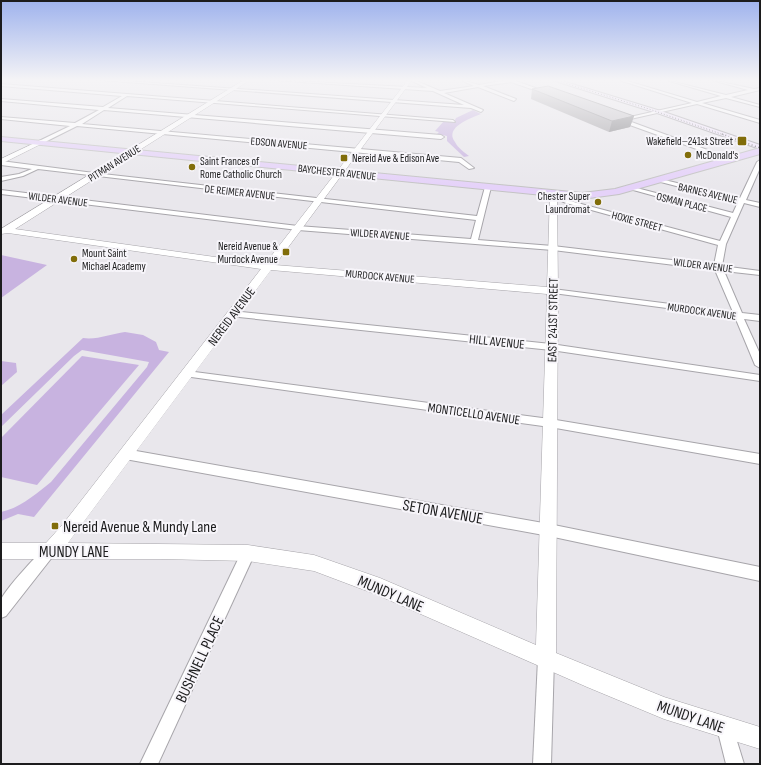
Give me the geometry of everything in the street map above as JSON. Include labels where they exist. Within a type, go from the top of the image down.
[{"type":"main road","points":[[669,116],[760,147]]},
{"type":"main road","name":"BAYCHESTER AVENUE","points":[[1,138],[554,194]]},
{"type":"main road","points":[[554,194],[597,195],[629,188],[760,151]]},
{"type":"main road","points":[[742,156],[760,162]]},
{"type":"street","points":[[1,163],[92,116]]},
{"type":"street","points":[[186,116],[441,137]]},
{"type":"street","name":"PITMAN AVENUE","points":[[3,231],[190,116]]},
{"type":"street","name":"NEREID AVENUE","points":[[50,551],[69,529],[382,116]]},
{"type":"street","points":[[391,116],[453,121]]},
{"type":"street","points":[[610,116],[729,159]]},
{"type":"street","points":[[620,120],[640,116]]},
{"type":"street","points":[[739,116],[760,122]]},
{"type":"street","name":"EDSON AVENUE","points":[[1,118],[461,160],[471,168]]},
{"type":"street","points":[[760,162],[722,244],[718,267],[760,365]]},
{"type":"street","name":"DE REIMER AVENUE","points":[[1,163],[94,175],[480,218]]},
{"type":"street","points":[[1,179],[38,169],[37,167]]},
{"type":"street","name":"BARNES AVENUE","points":[[656,180],[760,205]]},
{"type":"street","points":[[474,242],[488,187]]},
{"type":"street","name":"OSMAN PLACE","points":[[629,188],[735,216]]},
{"type":"street","name":"WILDER AVENUE","points":[[1,192],[298,228],[553,248],[760,273]]},
{"type":"street","name":"HOXIE STREET","points":[[554,194],[568,202],[722,244]]},
{"type":"street","name":"EAST 241ST STREET","points":[[546,659],[554,194]]},
{"type":"street","name":"MURDOCK AVENUE","points":[[3,231],[268,267],[553,291],[760,318]]},
{"type":"street","name":"HILL AVENUE","points":[[232,314],[551,347],[760,378]]},
{"type":"street","name":"MONTICELLO AVENUE","points":[[187,374],[550,423],[760,459]]},
{"type":"street","name":"SETON AVENUE","points":[[125,454],[549,530],[760,574]]},
{"type":"street","name":"MUNDY LANE","points":[[1,551],[161,550],[248,553],[314,563],[339,571],[664,708],[760,738]]},
{"type":"street","points":[[1,611],[39,562],[50,551]]},
{"type":"street","name":"BUSHNELL PLACE","points":[[149,764],[248,553]]},
{"type":"street","points":[[542,764],[546,659]]},
{"type":"street","points":[[725,728],[735,764]]},
{"type":"shaded area","points":[[461,116],[477,116],[460,124],[453,132],[453,137],[456,144],[469,156],[464,157],[447,141],[447,136],[437,134],[439,132],[435,131],[444,121],[454,122],[456,118]]},
{"type":"shaded area","points":[[1,255],[47,265],[1,298]]},
{"type":"shaded area","points":[[125,332],[143,335],[156,342],[159,350],[169,352],[34,517],[18,514],[1,521],[1,512],[21,504],[34,496],[51,482],[147,367],[149,362],[82,350],[1,427],[1,415],[83,338],[99,338]]},
{"type":"shaded area","points":[[82,356],[139,365],[37,485],[1,477],[1,438]]},
{"type":"shaded area","points":[[1,361],[16,363],[17,372],[1,386]]},
{"type":"building","points":[[599,116],[634,116],[612,121]]},
{"type":"railway","points":[[668,116],[724,135]]},
{"type":"railway","points":[[722,134],[760,148]]},
{"type":"place","name":"Wakefield–241st Street","points":[[742,141]]},
{"type":"place","name":"McDonald's","points":[[688,155]]},
{"type":"place","name":"Nereid Ave & Edison Ave","points":[[344,158]]},
{"type":"place","name":"Saint Frances of Rome Catholic Church","points":[[192,167]]},
{"type":"place","name":"Chester Super Laundromat","points":[[598,202]]},
{"type":"place","name":"Nereid Avenue & Murdock Avenue","points":[[286,252]]},
{"type":"place","name":"Mount Saint Michael Academy","points":[[74,259]]},
{"type":"place","name":"Nereid Avenue & Mundy Lane","points":[[55,526]]}]
